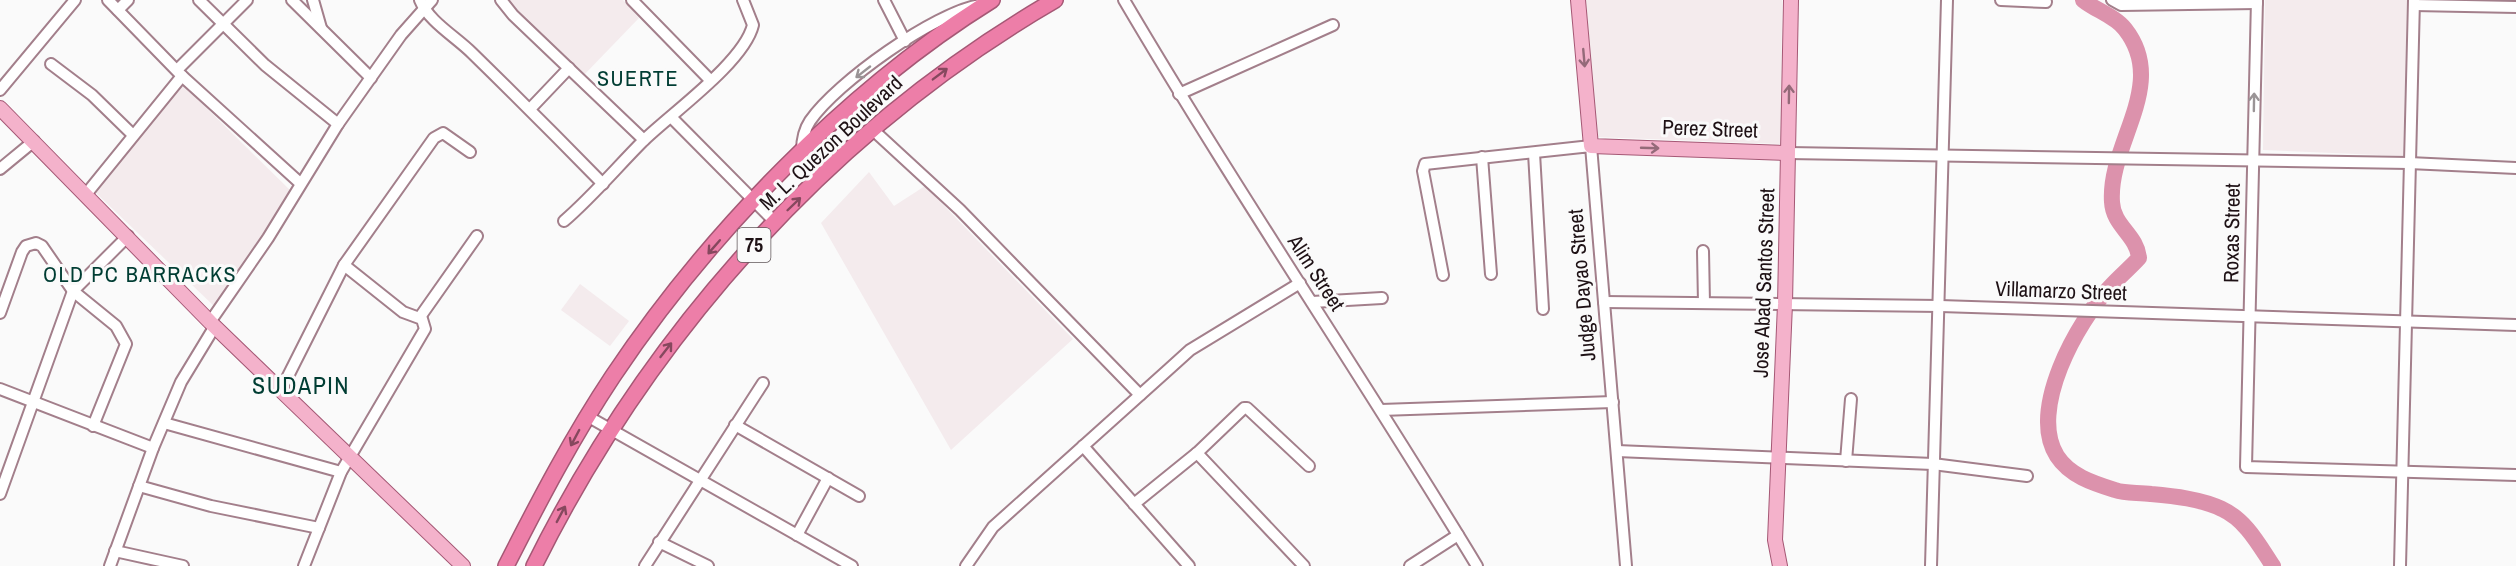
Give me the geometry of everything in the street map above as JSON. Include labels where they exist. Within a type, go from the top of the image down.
[{"type":"highway","name":"M. L. Quezon Boulevard","points":[[534,566],[609,429],[664,351],[775,222],[872,129],[948,68],[1005,29],[1055,0]]},
{"type":"highway","name":"M. L. Quezon Boulevard","points":[[506,566],[587,417],[642,335],[682,285],[754,201],[802,151],[890,73],[989,2]]},
{"type":"main road","name":"Judge Dayao Street","points":[[1578,0],[1591,146]]},
{"type":"main road","name":"Jose Abad Santos Street","points":[[1780,566],[1775,540],[1785,304],[1791,0]]},
{"type":"main road","points":[[0,108],[87,193],[212,324],[463,566]]},
{"type":"main road","name":"Perez Street","points":[[1591,146],[1788,153]]},
{"type":"street","points":[[0,90],[75,0]]},
{"type":"street","points":[[108,0],[179,73],[300,183]]},
{"type":"street","points":[[118,10],[128,0]]},
{"type":"street","points":[[199,0],[265,65],[338,124]]},
{"type":"street","points":[[87,193],[179,73],[247,0]]},
{"type":"street","points":[[292,0],[371,78]]},
{"type":"street","points":[[313,0],[321,28]]},
{"type":"street","points":[[110,566],[153,448],[181,382],[212,324],[338,124],[422,5],[432,0]]},
{"type":"street","points":[[501,0],[644,140]]},
{"type":"street","points":[[632,0],[710,80]]},
{"type":"street","points":[[564,221],[644,140],[744,47],[753,25],[742,0]]},
{"type":"street","points":[[884,0],[904,41]]},
{"type":"street","name":"Alim Street","points":[[1124,0],[1179,94],[1381,410],[1477,566]]},
{"type":"street","points":[[1931,566],[1947,0]]},
{"type":"street","points":[[2001,0],[2046,2]]},
{"type":"street","points":[[2112,0],[2121,4],[2257,1]]},
{"type":"street","name":"Roxas Street","points":[[2257,1],[2246,467],[2402,472]]},
{"type":"street","points":[[823,176],[802,151],[803,134],[817,112],[861,73],[904,41],[950,13],[989,2]]},
{"type":"street","points":[[2400,566],[2404,321],[2414,3],[2516,7]]},
{"type":"street","points":[[422,5],[530,109],[603,184]]},
{"type":"street","points":[[1179,94],[1333,25]]},
{"type":"street","points":[[51,64],[92,95],[133,135]]},
{"type":"street","points":[[530,109],[569,68]]},
{"type":"street","points":[[671,117],[775,222]]},
{"type":"street","points":[[872,129],[960,210],[1140,395]]},
{"type":"street","points":[[281,390],[344,265],[434,138],[443,133],[448,134],[470,152]]},
{"type":"street","points":[[0,168],[34,141]]},
{"type":"street","name":"Perez Street","points":[[1443,275],[1424,165],[1432,161],[1591,146]]},
{"type":"street","name":"Judge Dayao Street","points":[[1591,146],[1626,566]]},
{"type":"street","points":[[1534,153],[1543,309]]},
{"type":"street","name":"Perez Street","points":[[1788,153],[2409,163],[2516,168]]},
{"type":"street","points":[[1482,157],[1491,274]]},
{"type":"street","points":[[0,494],[74,291],[128,236]]},
{"type":"street","points":[[420,317],[477,236]]},
{"type":"street","points":[[0,313],[22,252],[31,243],[42,246],[74,291],[116,326],[126,344],[93,426]]},
{"type":"street","points":[[1703,251],[1704,303]]},
{"type":"street","points":[[304,566],[341,472],[425,329],[420,317],[403,312],[344,265]]},
{"type":"street","points":[[966,566],[993,527],[1190,350],[1300,283]]},
{"type":"street","points":[[1312,302],[1382,298]]},
{"type":"street","name":"Villamarzo Street","points":[[1604,302],[1940,306],[2516,325]]},
{"type":"street","points":[[645,566],[698,480],[763,383]]},
{"type":"street","points":[[0,389],[153,448]]},
{"type":"street","points":[[1846,461],[1851,399]]},
{"type":"street","points":[[1381,410],[1613,402]]},
{"type":"street","points":[[1134,504],[1197,453],[1244,408],[1309,466]]},
{"type":"street","points":[[587,417],[852,566]]},
{"type":"street","points":[[164,423],[341,472]]},
{"type":"street","points":[[735,425],[859,496]]},
{"type":"street","points":[[1083,446],[1188,566]]},
{"type":"street","points":[[1617,451],[1933,464],[2027,476]]},
{"type":"street","points":[[1197,453],[1304,566]]},
{"type":"street","points":[[2402,472],[2516,475]]},
{"type":"street","points":[[797,535],[828,478]]},
{"type":"street","points":[[139,486],[211,506],[319,528]]},
{"type":"street","points":[[1410,566],[1458,535]]},
{"type":"street","points":[[659,542],[708,566]]},
{"type":"street","points":[[115,551],[183,566]]},
{"type":"shaded area","points":[[505,0],[623,0],[639,18],[583,76]]},
{"type":"shaded area","points":[[1586,0],[1782,0],[1781,144],[1596,137]]},
{"type":"shaded area","points":[[2265,0],[2407,0],[2403,156],[2263,150]]},
{"type":"shaded area","points":[[179,81],[293,193],[215,307],[95,192]]},
{"type":"shaded area","points":[[869,172],[894,206],[925,186],[1073,339],[951,450],[821,223]]},
{"type":"shaded area","points":[[580,284],[629,321],[610,346],[561,310]]},
{"type":"waterway","points":[[2083,0],[2121,24],[2137,50],[2141,71],[2139,93],[2113,180],[2112,202],[2116,218],[2134,243],[2139,258],[2097,302],[2071,344],[2052,392],[2048,415],[2050,437],[2062,463],[2075,474],[2090,481],[2124,492],[2197,500],[2231,514],[2245,526],[2273,566]]},
{"type":"district","name":"SUERTE","points":[[638,78]]},
{"type":"district","name":"OLD PC BARRACKS","points":[[140,274]]},
{"type":"district","name":"SUDAPIN","points":[[301,386]]}]
